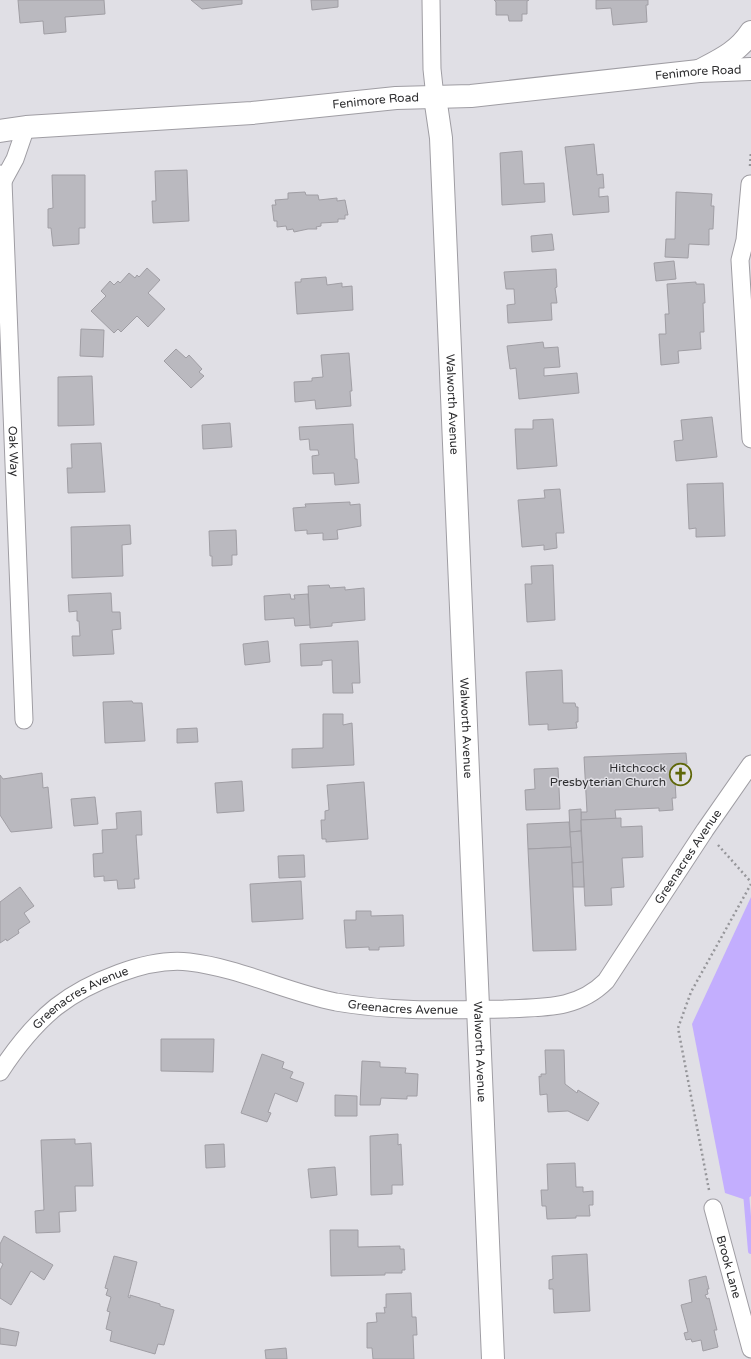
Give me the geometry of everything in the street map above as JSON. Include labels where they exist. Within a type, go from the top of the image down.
[{"type":"main road","points":[[699,71],[726,58],[736,50],[751,32]]},
{"type":"main road","name":"Fenimore Road","points":[[0,131],[26,127],[252,112],[396,98],[471,96],[699,71],[751,69]]},
{"type":"main road","name":"Walworth Avenue","points":[[435,97],[441,146],[480,1009],[494,1359]]},
{"type":"street","points":[[431,0],[432,69],[435,97]]},
{"type":"street","name":"Oak Way","points":[[24,720],[1,178],[15,159],[26,127]]},
{"type":"street","points":[[750,184],[745,240],[740,260],[751,439]]},
{"type":"street","name":"Greenacres Avenue","points":[[0,1072],[18,1047],[56,1007],[83,990],[114,975],[138,968],[164,963],[187,962],[209,966],[334,1001],[361,1006],[421,1011],[554,1006],[589,996],[598,989],[619,962],[705,830],[751,764]]},
{"type":"street","name":"Brook Lane","points":[[713,1208],[751,1349]]},
{"type":"path","points":[[705,830],[751,883],[691,992],[678,1028],[713,1208]]},
{"type":"shaded area","points":[[751,897],[751,1196],[746,1200],[725,1193],[692,1024]]},
{"type":"building","points":[[18,0],[104,0],[105,14],[65,17],[66,32],[44,34],[43,21],[20,23]]},
{"type":"building","points":[[191,0],[242,0],[242,4],[202,9]]},
{"type":"building","points":[[311,0],[338,0],[338,7],[312,10]]},
{"type":"building","points":[[494,0],[529,0],[527,1],[527,14],[522,14],[522,21],[509,21],[508,15],[496,15],[496,2]]},
{"type":"building","points":[[596,0],[648,0],[648,5],[646,5],[647,22],[613,25],[611,8],[596,9]]},
{"type":"building","points":[[594,144],[597,175],[603,174],[604,188],[599,188],[599,197],[608,196],[609,212],[573,215],[565,147]]},
{"type":"building","points":[[522,151],[524,184],[544,183],[545,202],[502,205],[500,153]]},
{"type":"building","points":[[187,170],[189,221],[153,223],[152,201],[156,201],[155,171]]},
{"type":"building","points":[[52,175],[85,175],[85,228],[79,228],[79,244],[53,246],[51,228],[48,228],[48,209],[53,208]]},
{"type":"building","points":[[305,192],[306,195],[318,195],[319,200],[337,198],[337,201],[345,200],[348,215],[345,215],[345,219],[338,219],[338,222],[321,223],[321,226],[316,227],[317,229],[294,232],[293,229],[287,230],[286,226],[277,227],[277,221],[274,221],[272,205],[276,205],[275,200],[288,199],[288,193]]},
{"type":"building","points":[[676,192],[712,194],[711,206],[714,206],[713,229],[709,229],[709,245],[689,244],[688,258],[665,257],[666,239],[675,239]]},
{"type":"building","points":[[552,234],[554,250],[532,252],[531,236]]},
{"type":"building","points":[[674,261],[676,279],[656,281],[654,263]]},
{"type":"building","points":[[147,268],[160,280],[148,293],[165,309],[148,327],[137,316],[121,332],[118,329],[114,333],[91,311],[106,296],[101,291],[110,281],[114,285],[118,281],[120,283],[129,273],[135,278],[137,275],[139,277]]},
{"type":"building","points":[[556,269],[557,287],[555,288],[557,303],[551,303],[552,320],[508,323],[507,305],[515,304],[514,289],[506,289],[504,272]]},
{"type":"building","points":[[326,277],[327,285],[342,283],[342,287],[352,286],[353,310],[297,314],[295,282],[301,282],[301,279]]},
{"type":"building","points":[[696,282],[696,284],[704,284],[704,332],[700,332],[701,349],[678,351],[679,363],[661,365],[659,334],[666,334],[665,314],[669,314],[667,284]]},
{"type":"building","points":[[81,329],[104,330],[103,357],[80,356]]},
{"type":"building","points":[[543,342],[544,348],[558,347],[560,367],[544,368],[544,376],[577,373],[579,393],[519,399],[516,368],[510,369],[507,346]]},
{"type":"building","points":[[176,349],[186,358],[189,355],[202,369],[199,372],[204,376],[191,388],[164,361]]},
{"type":"building","points":[[349,353],[352,391],[350,391],[351,406],[316,409],[315,400],[295,402],[294,382],[312,381],[312,378],[323,377],[321,355]]},
{"type":"building","points":[[92,376],[94,425],[58,426],[58,377]]},
{"type":"building","points":[[712,417],[717,457],[676,461],[674,441],[683,440],[681,420]]},
{"type":"building","points":[[553,419],[557,466],[517,469],[515,429],[533,429],[533,420]]},
{"type":"building","points":[[230,423],[232,447],[203,449],[202,425]]},
{"type":"building","points":[[353,424],[355,459],[357,459],[359,483],[335,485],[334,473],[313,474],[312,456],[319,455],[318,450],[310,450],[309,439],[300,440],[299,427]]},
{"type":"building","points":[[101,443],[105,492],[68,493],[67,468],[72,468],[71,444]]},
{"type":"building","points":[[723,483],[725,536],[696,537],[696,528],[689,529],[687,484]]},
{"type":"building","points":[[560,489],[564,533],[556,533],[557,548],[544,550],[544,545],[522,547],[518,500],[545,498],[544,490]]},
{"type":"building","points":[[350,502],[350,505],[360,504],[361,526],[337,530],[338,539],[323,540],[323,533],[307,534],[307,530],[295,531],[293,508],[306,507],[305,504]]},
{"type":"building","points":[[130,525],[131,544],[122,545],[123,576],[72,578],[71,527]]},
{"type":"building","points":[[236,530],[237,555],[232,555],[232,565],[212,566],[209,531]]},
{"type":"building","points":[[553,565],[555,620],[527,622],[525,584],[532,584],[531,566]]},
{"type":"building","points":[[329,585],[330,588],[345,587],[345,590],[364,588],[365,620],[332,623],[332,626],[310,628],[308,586]]},
{"type":"building","points":[[111,593],[112,612],[120,612],[121,629],[112,630],[114,654],[73,656],[72,636],[80,636],[79,621],[77,621],[77,611],[69,612],[68,595]]},
{"type":"building","points":[[290,594],[291,599],[295,599],[294,595],[308,594],[310,625],[295,626],[294,618],[265,620],[264,596]]},
{"type":"building","points":[[268,641],[270,662],[245,665],[243,644]]},
{"type":"building","points":[[358,641],[360,683],[352,683],[353,693],[333,693],[332,660],[322,661],[322,665],[301,666],[300,644]]},
{"type":"building","points":[[562,670],[563,703],[575,703],[576,707],[578,707],[578,722],[576,722],[577,728],[548,730],[548,724],[529,725],[526,672]]},
{"type":"building","points":[[132,701],[133,703],[142,703],[145,741],[105,743],[103,702]]},
{"type":"building","points":[[323,714],[343,714],[343,725],[352,723],[354,765],[292,768],[292,749],[323,748]]},
{"type":"building","points":[[197,728],[198,742],[177,743],[177,729]]},
{"type":"building","points":[[686,753],[687,764],[674,765],[676,798],[672,798],[673,810],[659,811],[659,808],[615,810],[616,819],[581,820],[581,812],[587,812],[584,757]]},
{"type":"building","points":[[558,768],[560,809],[526,810],[525,790],[535,789],[534,769]]},
{"type":"building","points":[[42,773],[43,788],[48,787],[52,828],[11,832],[0,815],[0,775],[3,779]]},
{"type":"building","points":[[242,781],[244,811],[217,813],[215,783]]},
{"type":"building","points":[[364,782],[368,839],[326,842],[326,839],[322,839],[321,820],[325,820],[325,811],[329,810],[327,785]]},
{"type":"building","points":[[95,797],[98,824],[74,826],[71,799]]},
{"type":"building","points":[[581,809],[581,831],[570,832],[569,810]]},
{"type":"building","points":[[141,811],[142,835],[136,835],[139,879],[134,879],[135,888],[118,889],[117,880],[104,881],[104,876],[94,877],[93,854],[103,853],[102,830],[117,829],[116,813]]},
{"type":"building","points":[[621,818],[621,827],[642,826],[643,857],[622,858],[624,887],[611,888],[612,905],[585,906],[581,820]]},
{"type":"building","points":[[569,822],[571,847],[528,849],[527,824]]},
{"type":"building","points":[[581,831],[583,862],[572,863],[570,832]]},
{"type":"building","points":[[571,847],[576,950],[533,951],[528,849]]},
{"type":"building","points":[[304,855],[305,877],[279,878],[278,856]]},
{"type":"building","points":[[583,862],[584,887],[573,887],[572,863]]},
{"type":"building","points":[[301,881],[303,919],[252,922],[250,884]]},
{"type":"building","points":[[20,887],[34,906],[24,913],[30,922],[18,930],[19,933],[7,941],[6,939],[0,943],[0,902]]},
{"type":"building","points":[[356,911],[371,911],[371,916],[403,915],[404,946],[379,947],[379,950],[369,950],[369,947],[346,948],[344,920],[356,920]]},
{"type":"building","points":[[161,1039],[214,1039],[213,1072],[161,1071]]},
{"type":"building","points":[[545,1050],[564,1050],[565,1084],[577,1093],[578,1090],[599,1103],[588,1121],[568,1111],[548,1112],[547,1094],[540,1095],[539,1076],[541,1077],[541,1074],[546,1074]]},
{"type":"building","points":[[262,1054],[284,1062],[282,1068],[293,1072],[290,1078],[304,1083],[297,1102],[275,1093],[268,1112],[271,1113],[267,1122],[241,1113]]},
{"type":"building","points":[[362,1061],[380,1062],[380,1067],[406,1068],[405,1073],[418,1074],[417,1096],[407,1096],[407,1099],[381,1098],[380,1105],[360,1105]]},
{"type":"building","points":[[335,1095],[357,1096],[357,1116],[335,1116]]},
{"type":"building","points":[[398,1134],[398,1145],[401,1144],[403,1185],[392,1185],[392,1194],[371,1195],[370,1136]]},
{"type":"building","points":[[75,1139],[75,1144],[91,1143],[93,1186],[75,1186],[76,1211],[59,1212],[60,1232],[36,1233],[35,1211],[44,1210],[41,1140]]},
{"type":"building","points":[[224,1144],[225,1167],[206,1168],[205,1145]]},
{"type":"building","points":[[575,1163],[576,1187],[583,1187],[583,1192],[593,1191],[593,1205],[589,1205],[590,1216],[547,1219],[546,1206],[542,1206],[541,1190],[548,1190],[547,1164]]},
{"type":"building","points":[[335,1167],[337,1195],[311,1198],[308,1169]]},
{"type":"building","points":[[330,1230],[358,1230],[358,1247],[400,1246],[400,1249],[404,1249],[405,1270],[402,1270],[402,1273],[385,1273],[385,1275],[331,1276]]},
{"type":"building","points":[[4,1236],[53,1265],[44,1280],[31,1271],[11,1305],[0,1298],[0,1270],[3,1264],[0,1262],[0,1244]]},
{"type":"building","points":[[587,1254],[590,1311],[554,1313],[553,1289],[549,1289],[549,1280],[553,1279],[552,1256]]},
{"type":"building","points":[[114,1256],[137,1262],[128,1297],[130,1298],[130,1295],[174,1310],[164,1345],[158,1344],[155,1354],[110,1341],[112,1331],[106,1329],[110,1312],[107,1311],[111,1297],[106,1295],[108,1289],[105,1288]]},
{"type":"building","points":[[706,1276],[709,1289],[707,1289],[708,1294],[705,1295],[707,1299],[709,1298],[717,1330],[714,1330],[718,1347],[703,1351],[701,1340],[692,1342],[691,1339],[686,1340],[684,1333],[688,1332],[681,1305],[692,1302],[689,1280]]},
{"type":"building","points":[[411,1293],[412,1317],[416,1317],[417,1335],[413,1335],[414,1359],[373,1359],[372,1348],[367,1348],[367,1323],[377,1322],[376,1313],[385,1313],[384,1307],[386,1308],[386,1294]]},
{"type":"building","points":[[0,1328],[19,1332],[16,1346],[0,1344]]},
{"type":"building","points":[[286,1348],[287,1359],[266,1359],[265,1350]]},
{"type":"waterway","points":[[746,1193],[751,1251]]},
{"type":"place","name":"Hitchcock Presbyterian Church","points":[[681,775]]}]
